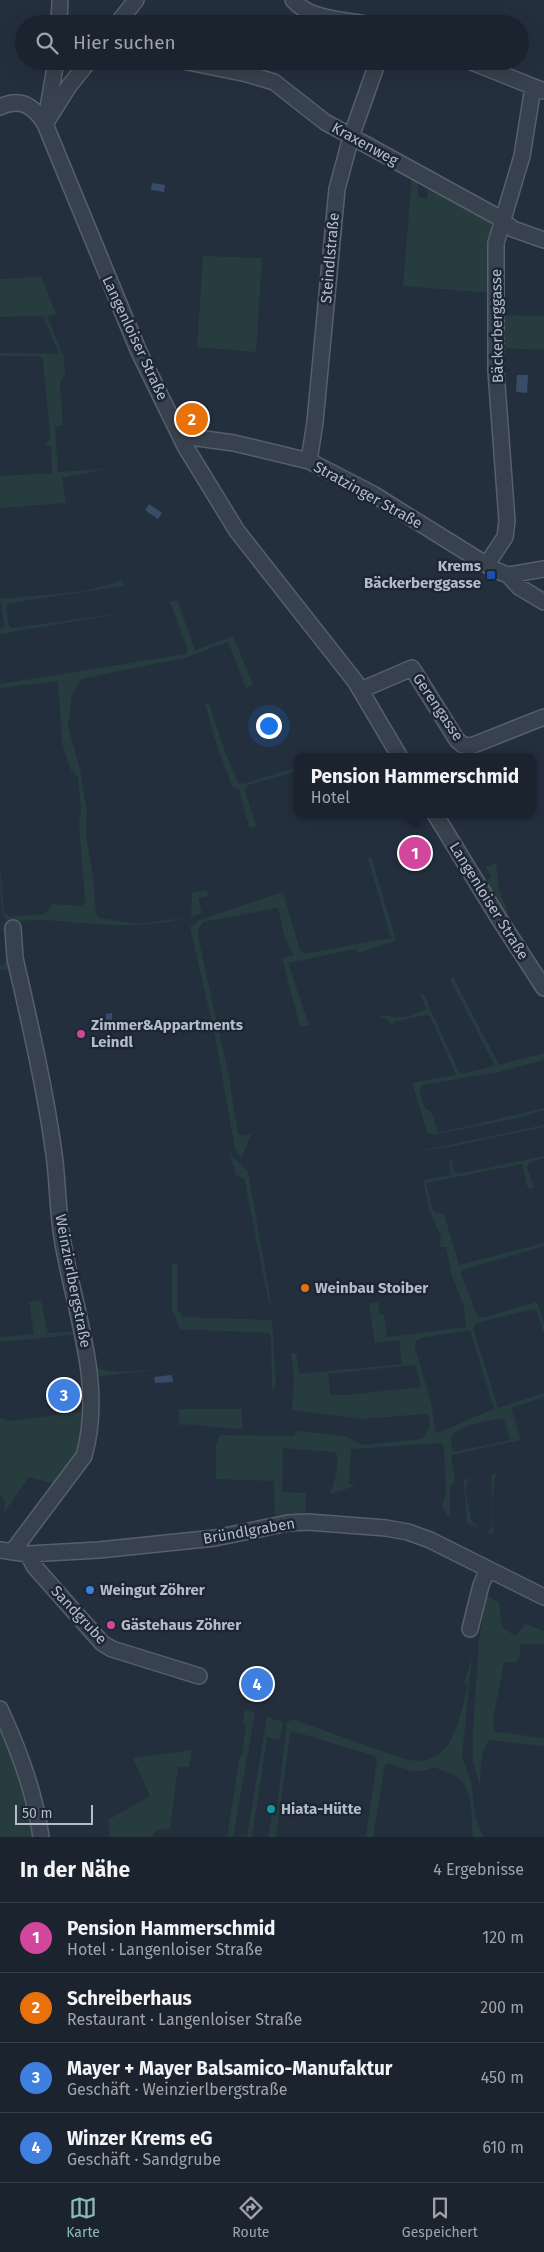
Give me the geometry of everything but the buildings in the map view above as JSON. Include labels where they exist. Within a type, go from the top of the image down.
[{"type":"street","points":[[59,15],[60,0]]},
{"type":"street","points":[[124,15],[136,0]]},
{"type":"street","points":[[293,0],[298,6],[322,15]]},
{"type":"street","points":[[45,124],[54,70]]},
{"type":"street","points":[[45,124],[68,86],[81,70]]},
{"type":"street","name":"Kraxenweg","points":[[227,70],[274,82],[325,122],[502,221],[513,229],[544,240]]},
{"type":"street","name":"Steindlstraße","points":[[309,461],[315,422],[337,189],[351,137],[375,70]]},
{"type":"street","points":[[492,70],[539,89]]},
{"type":"street","name":"Bäckerberggasse","points":[[487,564],[505,537],[506,521],[496,371],[496,244],[522,156],[539,89]]},
{"type":"street","name":"Langenloiser Straße","points":[[0,107],[10,102],[20,102],[31,107],[45,124],[139,352],[182,439],[217,499],[249,548],[328,645],[361,690],[398,753]]},
{"type":"street","name":"Stratzinger Straße","points":[[182,439],[190,437],[234,443],[309,461],[373,494],[508,575],[519,587],[544,602]]},
{"type":"street","points":[[508,575],[544,569]]},
{"type":"street","name":"Gerengasse","points":[[361,690],[412,668],[457,740],[463,745],[472,746],[544,717]]},
{"type":"street","name":"Langenloiser Straße","points":[[437,818],[469,872],[544,988]]},
{"type":"street","name":"Weinzierlbergstraße","points":[[6,1551],[84,1456],[88,1443],[91,1396],[84,1332],[61,1237],[53,1144],[15,958],[13,928]]},
{"type":"street","name":"Bründlgraben","points":[[6,1551],[28,1554],[84,1551],[215,1538],[288,1523],[308,1522],[386,1528],[408,1532],[430,1540],[544,1597]]},
{"type":"street","name":"Sandgrube","points":[[28,1554],[34,1566],[102,1642],[112,1649],[199,1676]]},
{"type":"street","points":[[470,1629],[481,1585],[488,1569]]},
{"type":"street","points":[[0,1709],[28,1776],[41,1837]]},
{"type":"green space","points":[[412,175],[418,178],[418,197],[427,199],[428,188],[475,213],[486,215],[492,224],[487,257],[491,293],[403,286]]},
{"type":"green space","points":[[203,256],[262,258],[256,352],[197,347]]},
{"type":"green space","points":[[41,277],[56,314],[47,316],[64,357],[65,374],[60,382],[63,425],[55,427],[58,472],[106,469],[62,478],[66,503],[0,508],[0,476],[52,473],[51,447],[45,444],[49,441],[50,434],[43,359],[39,356],[0,356],[0,353],[59,354],[43,316],[0,317],[0,279]]},
{"type":"green space","points":[[500,315],[544,316],[544,350],[500,348]]},
{"type":"green space","points":[[122,580],[124,586],[9,603],[6,607],[9,626],[12,628],[130,612],[0,634],[0,629],[5,628],[0,599],[87,591]]},
{"type":"green space","points":[[177,600],[195,650],[233,636],[253,685],[246,688],[228,642],[188,657],[82,679],[72,695],[68,726],[80,769],[87,812],[86,835],[93,876],[96,914],[99,918],[138,924],[186,918],[142,925],[6,920],[1,902],[0,865],[4,912],[10,917],[45,914],[52,904],[81,906],[85,901],[79,823],[81,810],[78,777],[71,770],[62,743],[58,681],[0,688],[0,684],[186,654],[188,650],[170,602]]},
{"type":"green space","points":[[209,703],[225,752],[238,783],[243,784],[294,768],[294,772],[246,786],[245,791],[256,825],[255,828],[249,827],[239,789],[232,786],[217,746],[205,704]]},
{"type":"green space","points":[[371,856],[396,941],[358,953],[356,949],[288,963],[309,1025],[300,1027],[282,958],[294,955],[285,939],[278,908],[203,922],[199,928],[198,937],[229,1077],[238,1133],[241,1136],[251,1134],[242,1157],[236,1151],[234,1143],[215,1036],[190,927],[199,920],[283,892],[300,950],[304,954],[391,938],[368,859]]},
{"type":"green space","points":[[496,863],[499,890],[508,913],[503,914],[484,885],[491,876],[486,867]]},
{"type":"green space","points":[[207,890],[208,896],[198,898],[202,913],[191,916],[192,893]]},
{"type":"green space","points":[[0,926],[7,934],[13,969],[0,970],[0,966],[4,965],[7,959],[4,934]]},
{"type":"green space","points":[[453,977],[499,1065],[544,1053],[544,1060],[498,1072],[422,1085],[419,1091],[425,1108],[432,1113],[438,1133],[544,1108],[544,1110],[518,1118],[438,1134],[428,1134],[412,1083],[456,1075],[430,1016],[425,1015],[394,1022],[392,1025],[387,1019],[378,1017],[389,1015],[395,1018],[410,1016],[426,1009],[420,994],[423,993],[460,1074],[495,1066],[450,979]]},
{"type":"green space","points":[[544,1125],[544,1127],[450,1147],[415,1152]]},
{"type":"green space","points":[[228,1148],[232,1156],[248,1171],[271,1303],[269,1304],[244,1178],[236,1176]]},
{"type":"green space","points":[[544,1156],[544,1158],[531,1162],[527,1167],[534,1188],[530,1189],[527,1186],[522,1164],[426,1183],[432,1208],[435,1212],[443,1214],[445,1218],[459,1265],[544,1243],[544,1246],[463,1270],[461,1274],[476,1313],[480,1317],[486,1317],[537,1302],[544,1323],[544,1334],[537,1311],[533,1309],[476,1323],[473,1328],[498,1408],[544,1393],[544,1397],[511,1408],[521,1440],[451,1455],[455,1482],[450,1485],[450,1518],[442,1508],[446,1492],[444,1446],[441,1443],[351,1449],[349,1483],[355,1486],[330,1494],[337,1467],[335,1452],[283,1448],[282,1492],[306,1493],[305,1514],[275,1515],[274,1481],[216,1479],[216,1445],[220,1435],[294,1436],[297,1431],[345,1436],[363,1445],[422,1439],[428,1431],[429,1423],[429,1416],[425,1414],[362,1419],[292,1410],[294,1375],[291,1353],[296,1353],[299,1374],[402,1364],[399,1340],[375,1343],[369,1304],[378,1302],[380,1315],[384,1315],[387,1337],[466,1327],[464,1306],[452,1276],[446,1247],[440,1247],[441,1237],[429,1209],[423,1180],[451,1175],[449,1160],[452,1160],[453,1170],[457,1174]],"holes":[[[470,1330],[494,1409],[436,1432],[431,1402],[415,1348],[416,1341],[421,1338]],[[413,1365],[416,1367],[421,1387],[331,1395],[328,1374]],[[504,1418],[510,1440],[453,1452],[452,1436],[460,1430],[475,1424]]]},
{"type":"green space","points":[[172,1264],[178,1264],[177,1309],[183,1317],[272,1320],[276,1386],[272,1390],[271,1338],[269,1333],[180,1329],[172,1309]]},
{"type":"green space","points":[[79,1299],[89,1327],[95,1363],[99,1369],[118,1372],[162,1369],[94,1377]]},
{"type":"green space","points":[[41,1301],[48,1333],[79,1331],[82,1334],[0,1342],[0,1337],[34,1334],[29,1302]]},
{"type":"green space","points":[[179,1409],[242,1409],[242,1429],[179,1425]]},
{"type":"green space","points":[[86,1411],[84,1445],[59,1485],[29,1477],[4,1513],[5,1503],[0,1494],[0,1418],[10,1421]]},
{"type":"green space","points":[[496,1473],[492,1511],[494,1535],[488,1532],[491,1529],[492,1474]]},
{"type":"green space","points":[[469,1478],[466,1493],[471,1520],[480,1529],[467,1523],[464,1480]]},
{"type":"green space","points":[[486,1595],[499,1603],[502,1627],[515,1636],[525,1624],[544,1631],[544,1644],[520,1644],[520,1656],[516,1662],[504,1662],[493,1729],[496,1732],[544,1738],[544,1746],[490,1740],[482,1756],[480,1787],[473,1761],[473,1730],[479,1641]]},
{"type":"green space","points":[[472,1658],[462,1756],[471,1782],[476,1819],[483,1837],[473,1837],[472,1813],[467,1789],[458,1778],[433,1767],[428,1770],[417,1771],[389,1764],[385,1765],[373,1837],[366,1837],[377,1759],[375,1756],[292,1731],[290,1734],[276,1837],[268,1837],[272,1815],[276,1816],[287,1723],[292,1719],[404,1759],[421,1761],[434,1757],[444,1750],[457,1727],[468,1685],[464,1683]]},
{"type":"green space","points":[[245,1709],[255,1713],[233,1837],[227,1837],[240,1756],[242,1756],[246,1725],[243,1724]]},
{"type":"green space","points":[[267,1717],[283,1722],[280,1739],[267,1737],[252,1837],[247,1837]]},
{"type":"green space","points":[[0,1721],[24,1779],[37,1837],[0,1837]]},
{"type":"green space","points":[[192,1750],[189,1767],[178,1767],[170,1829],[157,1830],[151,1837],[110,1837],[108,1820],[150,1796],[133,1758]]},
{"type":"water","points":[[152,183],[165,185],[164,192],[151,190]]},
{"type":"water","points":[[517,375],[528,375],[527,393],[516,392]]},
{"type":"water","points":[[149,504],[162,513],[158,519],[145,510]]},
{"type":"water","points":[[112,1013],[112,1029],[106,1029],[106,1014]]},
{"type":"water","points":[[172,1375],[173,1382],[155,1383],[154,1377]]},
{"type":"place","name":"Schreiberhaus","points":[[192,419]]},
{"type":"place","name":"Krems Bäckerberggasse","points":[[491,575]]},
{"type":"place","name":"Pension Hammerschmid","points":[[415,853]]},
{"type":"place","name":"Zimmer&Appartments Leindl","points":[[81,1034]]},
{"type":"place","name":"Weinbau Stoiber","points":[[305,1288]]},
{"type":"place","name":"Mayer + Mayer Balsamico-Manufaktur","points":[[64,1395]]},
{"type":"place","name":"Weingut Zöhrer","points":[[90,1590]]},
{"type":"place","name":"Gästehaus Zöhrer","points":[[111,1625]]},
{"type":"place","name":"Winzer Krems eG","points":[[257,1684]]},
{"type":"place","name":"Hiata-Hütte","points":[[271,1809]]}]
